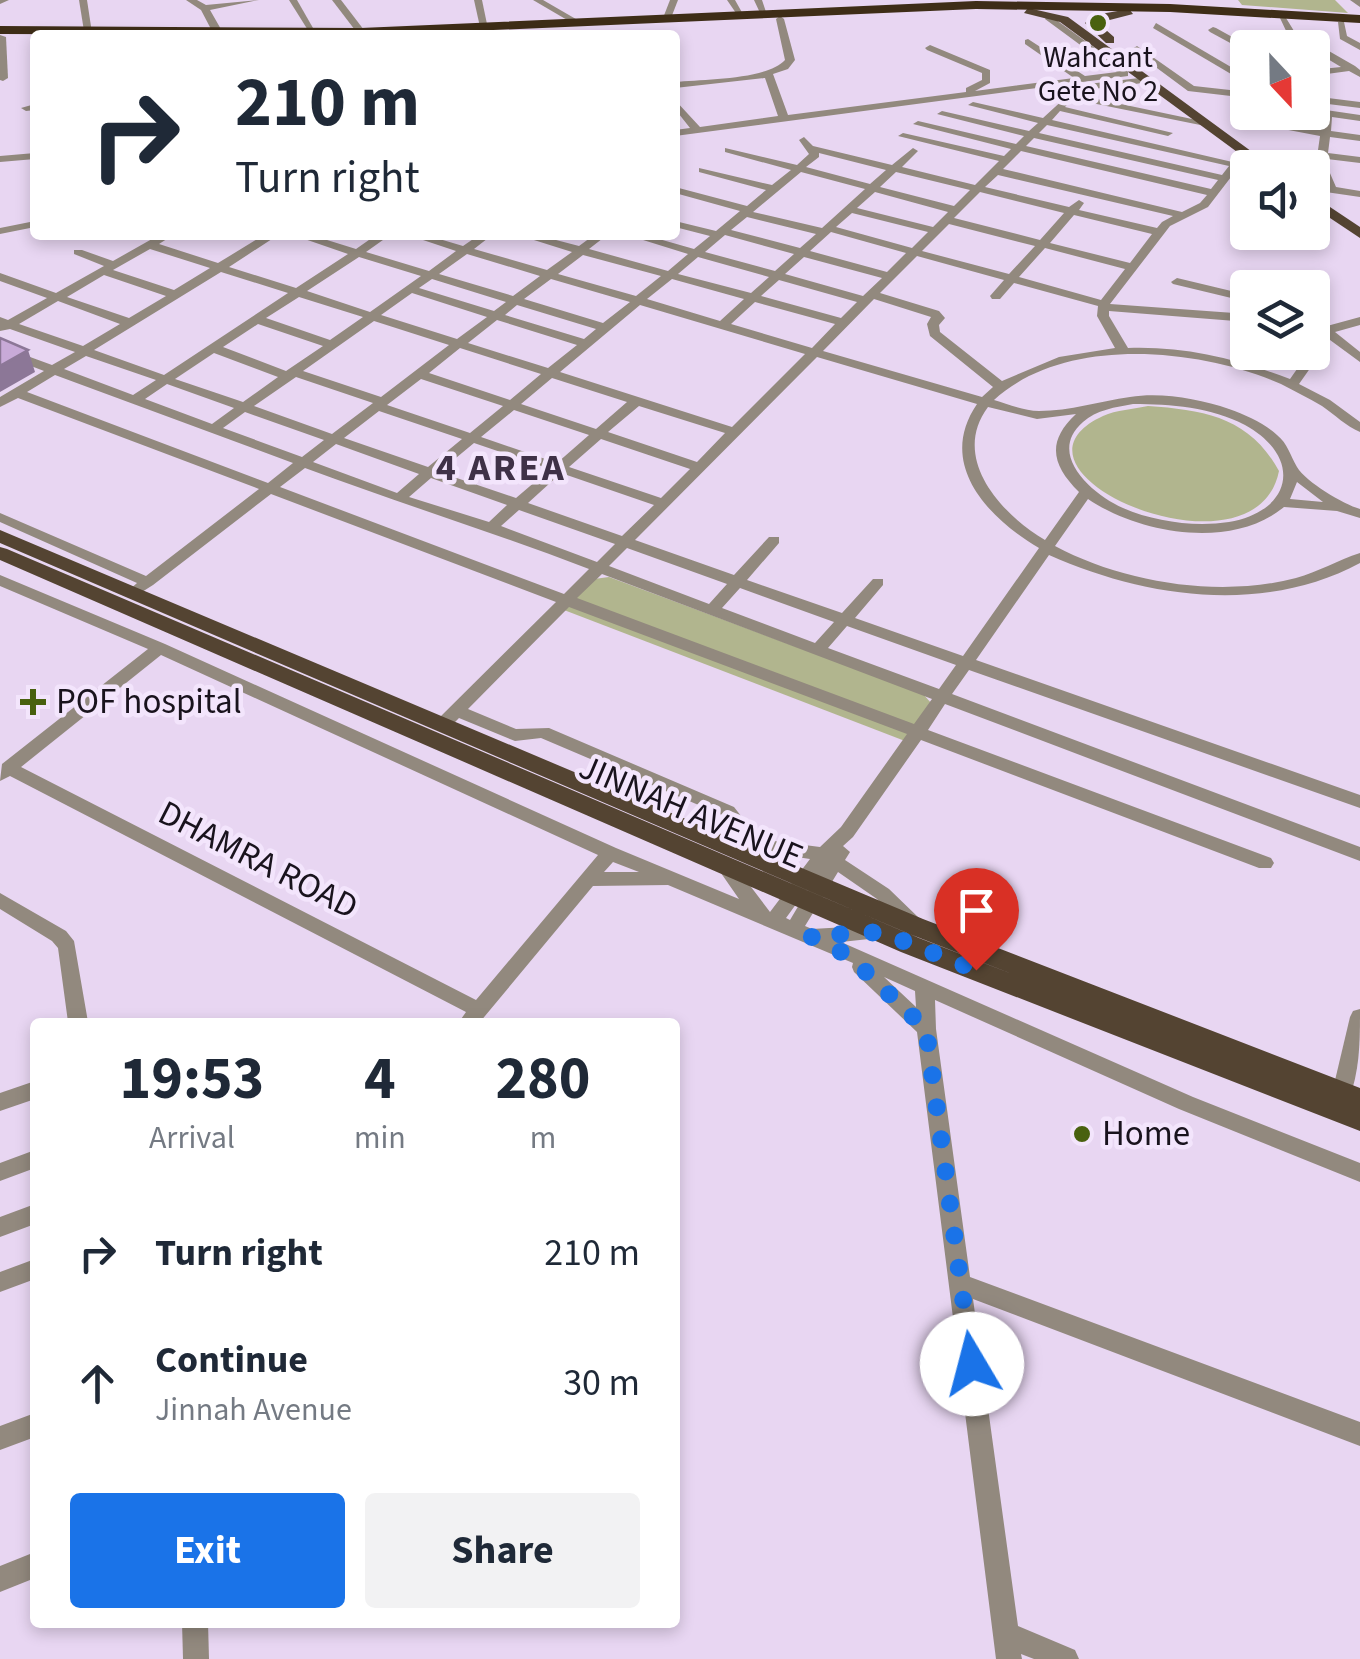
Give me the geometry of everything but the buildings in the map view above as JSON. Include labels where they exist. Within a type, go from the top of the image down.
[{"type":"highway","points":[[525,30],[741,14],[761,6],[999,2],[1198,5],[1282,20],[1360,22]]},
{"type":"highway","points":[[510,30],[577,22],[1028,11],[1258,15],[1360,22]]},
{"type":"highway","points":[[0,34],[30,33]]},
{"type":"highway","points":[[0,34],[30,37]]},
{"type":"main road","points":[[1028,11],[1064,18],[1148,80],[1181,93],[1211,126],[1244,150]]},
{"type":"main road","points":[[1129,12],[1099,17],[1091,25],[1259,150]]},
{"type":"main road","points":[[1330,204],[1358,228]]},
{"type":"main road","points":[[1330,211],[1358,228]]},
{"type":"main road","name":"JINNAH AVENUE","points":[[0,536],[141,587],[450,718],[723,852]]},
{"type":"main road","name":"JINNAH AVENUE","points":[[0,554],[809,890],[915,926],[1351,1096]]},
{"type":"main road","name":"JINNAH AVENUE","points":[[809,890],[881,932],[1360,1120]]},
{"type":"street","points":[[83,0],[89,30]]},
{"type":"street","points":[[190,0],[205,8],[216,30]]},
{"type":"street","points":[[205,8],[255,0]]},
{"type":"street","points":[[293,0],[312,30]]},
{"type":"street","points":[[336,0],[360,30]]},
{"type":"street","points":[[478,0],[492,30]]},
{"type":"street","points":[[537,0],[577,22]]},
{"type":"street","points":[[668,21],[674,0]]},
{"type":"street","points":[[731,0],[741,14]]},
{"type":"street","points":[[1354,0],[1360,4]]},
{"type":"street","points":[[680,132],[1125,74],[1048,17]]},
{"type":"street","points":[[780,19],[790,60],[785,67],[770,70],[769,76],[784,119]]},
{"type":"street","points":[[1282,20],[1291,33],[1357,69]]},
{"type":"street","points":[[1341,24],[1343,38],[1360,48]]},
{"type":"street","points":[[1156,26],[1230,71]]},
{"type":"street","points":[[1213,30],[1230,40]]},
{"type":"street","points":[[0,34],[3,78]]},
{"type":"street","points":[[1028,42],[1082,78]]},
{"type":"street","points":[[930,48],[988,74],[987,82],[959,95]]},
{"type":"street","points":[[1137,49],[1181,93],[1230,94]]},
{"type":"street","points":[[1330,71],[1357,69]]},
{"type":"street","points":[[680,85],[769,76]]},
{"type":"street","points":[[450,718],[1070,96],[1082,87],[1148,80]]},
{"type":"street","points":[[1181,93],[1230,84]]},
{"type":"street","points":[[1070,96],[1211,126]]},
{"type":"street","points":[[1330,101],[1360,104]]},
{"type":"street","points":[[972,105],[1236,164],[1204,205],[1158,232],[1104,305],[1103,316],[1124,352]]},
{"type":"street","points":[[1058,108],[1168,133]]},
{"type":"street","points":[[680,109],[697,130]]},
{"type":"street","points":[[1330,113],[1360,118]]},
{"type":"street","points":[[942,114],[1225,179]]},
{"type":"street","points":[[1110,198],[1180,120]]},
{"type":"street","points":[[918,124],[1214,193]]},
{"type":"street","points":[[1297,130],[1360,138]]},
{"type":"street","points":[[1322,150],[1325,130]]},
{"type":"street","points":[[903,136],[1006,160]]},
{"type":"street","points":[[399,498],[815,155],[807,144],[1158,232]]},
{"type":"street","points":[[729,150],[872,188],[1043,244],[1132,267]]},
{"type":"street","points":[[723,325],[913,151]]},
{"type":"street","points":[[0,159],[30,156]]},
{"type":"street","points":[[1330,156],[1360,160]]},
{"type":"street","points":[[703,170],[774,189]]},
{"type":"street","points":[[996,171],[1183,216]]},
{"type":"street","points":[[1330,184],[1332,190],[1360,194]]},
{"type":"street","points":[[680,191],[1104,305],[1230,316]]},
{"type":"street","points":[[996,296],[1088,192]]},
{"type":"street","points":[[849,209],[936,231]]},
{"type":"street","points":[[0,231],[30,225]]},
{"type":"street","points":[[680,225],[891,277]]},
{"type":"street","points":[[3,324],[158,240]]},
{"type":"street","points":[[0,404],[264,240]]},
{"type":"street","points":[[315,240],[606,328]]},
{"type":"street","points":[[136,399],[376,240]]},
{"type":"street","points":[[431,240],[1038,416],[1134,400],[1175,400],[1218,409],[1255,425],[1282,447],[1294,472],[1338,507]]},
{"type":"street","points":[[216,428],[479,240]]},
{"type":"street","points":[[543,240],[845,323]]},
{"type":"street","points":[[0,517],[141,587],[594,240]]},
{"type":"street","points":[[650,240],[776,276],[935,314],[939,318],[933,324],[934,332],[1001,388]]},
{"type":"street","points":[[149,245],[735,432]]},
{"type":"street","points":[[78,252],[176,294]]},
{"type":"street","points":[[0,277],[130,323]]},
{"type":"street","points":[[1177,282],[1230,294]]},
{"type":"street","points":[[412,289],[586,344]]},
{"type":"street","points":[[256,319],[333,346]]},
{"type":"street","points":[[1330,326],[1360,320]]},
{"type":"street","points":[[3,324],[249,406],[429,474],[626,540],[1360,802]]},
{"type":"street","points":[[1330,334],[1360,358]]},
{"type":"street","points":[[780,342],[798,370]]},
{"type":"street","points":[[212,348],[662,504]]},
{"type":"street","points":[[0,350],[399,498],[491,527],[1360,854]]},
{"type":"street","points":[[1360,428],[1292,384],[1210,359],[1124,352],[1054,362],[1001,388],[984,402],[968,435],[972,473],[999,512],[1047,546],[1079,562],[1134,579],[1233,591],[1304,581],[1360,556]]},
{"type":"street","points":[[798,370],[852,363]]},
{"type":"street","points":[[1292,384],[1298,370]]},
{"type":"street","points":[[419,374],[699,468]]},
{"type":"street","points":[[17,393],[1265,863]]},
{"type":"street","points":[[491,527],[635,402]]},
{"type":"street","points":[[1098,408],[1076,421],[1064,437],[1062,455],[1069,474],[1086,492],[1115,510],[1151,522],[1191,528],[1229,526],[1262,518],[1284,502],[1293,488],[1294,472]]},
{"type":"street","points":[[1038,416],[1064,437]]},
{"type":"street","points":[[768,919],[809,890],[1086,492]]},
{"type":"street","points":[[1284,502],[1338,507],[1360,514]]},
{"type":"street","points":[[711,611],[774,540]]},
{"type":"street","points":[[0,580],[160,648],[610,853],[802,933],[1186,1103],[1360,1173]]},
{"type":"street","points":[[818,650],[878,582]]},
{"type":"street","points":[[4,772],[160,648]]},
{"type":"street","points":[[450,718],[515,734],[544,732],[728,812],[753,844]]},
{"type":"street","name":"DHAMRA ROAD","points":[[4,772],[474,1016]]},
{"type":"street","points":[[768,919],[723,852],[753,844],[830,858],[883,894],[915,926]]},
{"type":"street","points":[[474,1016],[610,853]]},
{"type":"street","points":[[589,880],[674,878]]},
{"type":"street","points":[[802,933],[809,890]]},
{"type":"street","points":[[0,900],[59,936],[67,946],[77,1018]]},
{"type":"street","points":[[802,933],[881,932]]},
{"type":"street","points":[[849,956],[926,1029]]},
{"type":"street","points":[[925,989],[926,1029],[1007,1646],[1066,1659]]},
{"type":"street","points":[[1351,1096],[1360,1016]]},
{"type":"street","points":[[0,1102],[30,1092]]},
{"type":"street","points":[[0,1172],[30,1161]]},
{"type":"street","points":[[0,1227],[30,1216]]},
{"type":"street","points":[[0,1282],[30,1271]]},
{"type":"street","points":[[960,1284],[1360,1434]]},
{"type":"street","points":[[0,1438],[30,1427]]},
{"type":"street","points":[[0,1579],[30,1566]]},
{"type":"street","points":[[195,1628],[196,1659]]},
{"type":"green space","points":[[1238,0],[1335,0],[1348,13],[1242,5]]},
{"type":"green space","points":[[1148,406],[1207,414],[1240,428],[1254,439],[1279,471],[1260,505],[1225,520],[1181,520],[1137,508],[1099,489],[1076,465],[1075,439],[1103,416]]},
{"type":"green space","points":[[609,577],[923,694],[932,704],[905,741],[564,610],[594,579]]},
{"type":"place","name":"Wahcant Gete No 2","points":[[1098,23]]},
{"type":"place","name":"POF hospital","points":[[33,702]]},
{"type":"place","name":"Home","points":[[1082,1134]]},
{"type":"district","name":"4 AREA","points":[[501,468]]},
{"type":"route","points":[[972,1364],[926,1029],[849,956],[810,936],[881,932],[976,970]]}]
